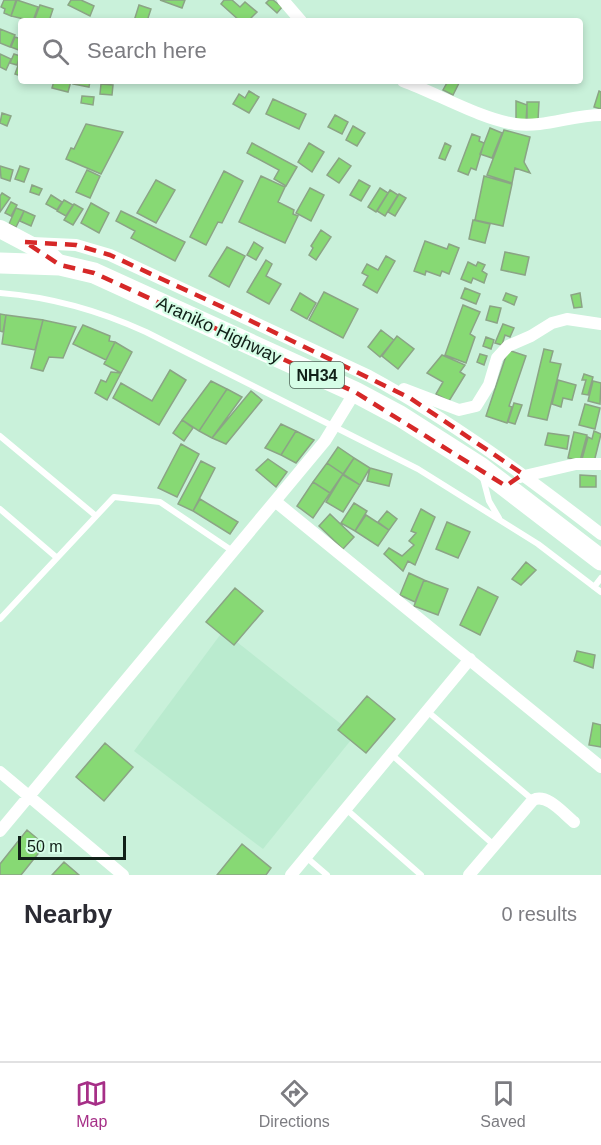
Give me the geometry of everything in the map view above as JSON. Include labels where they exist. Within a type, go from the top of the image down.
[{"type":"highway","name":"Araniko Highway","points":[[0,262],[60,265],[94,273],[355,392],[400,416],[480,467],[515,480],[601,560]]},
{"type":"main road","points":[[0,229],[51,256],[60,265]]},
{"type":"street","points":[[283,0],[298,18]]},
{"type":"street","points":[[411,84],[514,124],[539,124],[579,115],[601,115]]},
{"type":"street","points":[[25,242],[76,245],[110,255],[369,376],[410,398],[515,480],[601,534]]},
{"type":"street","points":[[369,376],[459,410],[476,406],[489,385],[497,358],[508,346],[552,323],[567,320],[601,324]]},
{"type":"street","points":[[0,831],[276,502],[336,427],[355,392]]},
{"type":"street","points":[[515,480],[576,465],[601,464]]},
{"type":"street","points":[[276,502],[601,767]]},
{"type":"street","points":[[291,875],[470,659]]},
{"type":"street","points":[[0,771],[123,875]]},
{"type":"street","points":[[469,875],[533,800],[545,798],[574,822]]},
{"type":"lane","points":[[0,293],[34,296],[115,318],[336,427],[418,469],[499,519],[538,544],[601,592]]},
{"type":"lane","points":[[249,344],[260,324]]},
{"type":"lane","points":[[289,362],[299,343]]},
{"type":"lane","points":[[0,436],[96,516]]},
{"type":"lane","points":[[480,467],[489,501],[499,519]]},
{"type":"lane","points":[[0,619],[3,610],[114,497],[160,502],[234,552]]},
{"type":"lane","points":[[0,509],[56,557]]},
{"type":"lane","points":[[594,587],[601,578]]},
{"type":"lane","points":[[427,711],[533,800]]},
{"type":"lane","points":[[391,754],[495,845]]},
{"type":"lane","points":[[346,809],[421,875]]},
{"type":"lane","points":[[306,857],[327,875]]},
{"type":"highlighted area","points":[[25,242],[76,245],[110,255],[218,305],[410,398],[523,474],[506,486],[355,392],[94,273],[60,265]]},
{"type":"shaded area","points":[[223,631],[355,735],[263,849],[134,751]]},
{"type":"building","points":[[4,0],[16,0],[11,16],[4,13],[5,9],[1,7]]},
{"type":"building","points":[[17,0],[38,7],[34,18],[11,16]]},
{"type":"building","points":[[71,0],[81,0],[94,6],[90,16],[68,5]]},
{"type":"building","points":[[160,0],[185,0],[182,8]]},
{"type":"building","points":[[224,0],[232,0],[240,7],[245,2],[257,12],[251,18],[237,18],[221,4]]},
{"type":"building","points":[[273,0],[282,7],[277,13],[266,3]]},
{"type":"building","points":[[40,5],[53,9],[50,18],[35,18]]},
{"type":"building","points":[[139,5],[151,9],[148,18],[135,18]]},
{"type":"building","points":[[0,29],[15,35],[10,47],[0,43]]},
{"type":"building","points":[[15,37],[18,38],[18,50],[11,47]]},
{"type":"building","points":[[0,54],[11,59],[6,70],[0,67]]},
{"type":"building","points":[[14,54],[18,55],[17,65],[10,63]]},
{"type":"building","points":[[53,84],[70,84],[68,92],[52,88]]},
{"type":"building","points":[[73,84],[90,84],[89,87]]},
{"type":"building","points":[[101,84],[113,85],[112,95],[100,94]]},
{"type":"building","points":[[446,84],[458,84],[453,95],[443,90]]},
{"type":"building","points":[[249,91],[259,97],[249,113],[233,104],[239,94],[245,98]]},
{"type":"building","points":[[599,91],[601,92],[601,109],[594,107]]},
{"type":"building","points":[[82,96],[94,97],[93,105],[81,103]]},
{"type":"building","points":[[273,99],[306,114],[299,129],[266,114]]},
{"type":"building","points":[[516,101],[527,105],[526,122],[516,122]]},
{"type":"building","points":[[527,102],[539,102],[538,120],[527,119]]},
{"type":"building","points":[[2,113],[11,116],[7,126],[0,123]]},
{"type":"building","points":[[335,115],[348,122],[342,134],[328,127]]},
{"type":"building","points":[[86,124],[123,132],[101,174],[66,159],[71,148],[74,149]]},
{"type":"building","points":[[353,126],[365,133],[357,146],[346,140]]},
{"type":"building","points":[[490,128],[502,133],[492,158],[480,154]]},
{"type":"building","points":[[504,130],[530,137],[524,162],[530,173],[515,168],[512,183],[487,175]]},
{"type":"building","points":[[472,134],[480,137],[479,141],[484,143],[476,170],[471,168],[468,175],[458,171]]},
{"type":"building","points":[[252,143],[297,167],[286,186],[274,179],[279,170],[247,153]]},
{"type":"building","points":[[309,143],[324,152],[312,172],[298,162]]},
{"type":"building","points":[[445,143],[451,146],[445,160],[439,158]]},
{"type":"building","points":[[339,158],[351,166],[339,183],[327,175]]},
{"type":"building","points":[[0,166],[13,170],[10,181],[1,178]]},
{"type":"building","points":[[20,166],[29,169],[24,182],[15,179]]},
{"type":"building","points":[[87,170],[100,176],[90,198],[76,192]]},
{"type":"building","points":[[224,171],[243,181],[222,223],[218,222],[206,245],[190,237]]},
{"type":"building","points":[[261,176],[285,187],[278,202],[294,210],[293,214],[298,216],[285,243],[239,222]]},
{"type":"building","points":[[484,176],[512,184],[503,226],[475,220]]},
{"type":"building","points":[[156,180],[175,190],[156,223],[137,213]]},
{"type":"building","points":[[359,180],[370,186],[361,201],[350,195]]},
{"type":"building","points":[[32,185],[42,189],[39,195],[30,192]]},
{"type":"building","points":[[310,188],[324,195],[311,221],[296,213]]},
{"type":"building","points":[[380,188],[388,193],[376,212],[368,207]]},
{"type":"building","points":[[390,190],[398,195],[385,216],[377,211]]},
{"type":"building","points":[[2,193],[10,198],[0,212],[0,196]]},
{"type":"building","points":[[399,194],[406,198],[395,216],[388,212]]},
{"type":"building","points":[[51,195],[62,202],[57,210],[46,204]]},
{"type":"building","points":[[64,200],[73,205],[66,216],[57,211]]},
{"type":"building","points":[[11,202],[17,205],[11,216],[5,213]]},
{"type":"building","points":[[91,203],[109,213],[99,233],[81,223]]},
{"type":"building","points":[[74,204],[83,209],[73,225],[64,220]]},
{"type":"building","points":[[16,208],[24,211],[16,227],[9,224]]},
{"type":"building","points":[[24,211],[35,216],[31,226],[20,221]]},
{"type":"building","points":[[121,211],[185,242],[175,261],[131,238],[135,231],[116,221]]},
{"type":"building","points":[[473,220],[490,224],[485,243],[469,239]]},
{"type":"building","points":[[321,230],[331,237],[316,260],[309,255],[313,248],[311,246]]},
{"type":"building","points":[[425,241],[447,249],[449,244],[459,248],[449,274],[442,271],[440,276],[426,271],[425,275],[414,271]]},
{"type":"building","points":[[254,242],[263,248],[256,260],[247,255]]},
{"type":"building","points":[[227,247],[245,256],[229,287],[209,276]]},
{"type":"building","points":[[505,252],[529,257],[525,275],[501,270]]},
{"type":"building","points":[[386,256],[395,261],[377,293],[363,285],[368,276],[362,273],[367,264],[378,270]]},
{"type":"building","points":[[266,260],[272,264],[266,276],[281,284],[269,304],[247,292]]},
{"type":"building","points":[[468,262],[476,266],[478,262],[485,265],[482,271],[487,274],[484,283],[473,278],[471,283],[461,279]]},
{"type":"building","points":[[465,288],[480,294],[476,304],[461,298]]},
{"type":"building","points":[[324,292],[358,309],[343,338],[309,320]]},
{"type":"building","points":[[300,293],[316,303],[307,319],[291,310]]},
{"type":"building","points":[[506,293],[517,297],[514,305],[503,300]]},
{"type":"building","points":[[580,293],[582,307],[574,308],[571,295]]},
{"type":"building","points":[[463,305],[480,312],[470,334],[475,337],[466,363],[445,355]]},
{"type":"building","points":[[490,306],[501,308],[497,323],[486,320]]},
{"type":"building","points":[[0,314],[6,315],[3,332],[0,331]]},
{"type":"building","points":[[6,315],[43,320],[35,350],[2,344]]},
{"type":"building","points":[[43,320],[76,327],[63,358],[49,357],[43,371],[31,368]]},
{"type":"building","points":[[503,324],[514,328],[510,337],[505,335],[502,345],[495,343]]},
{"type":"building","points":[[83,325],[110,336],[109,341],[115,342],[106,360],[73,344]]},
{"type":"building","points":[[381,330],[394,340],[380,357],[368,347]]},
{"type":"building","points":[[397,336],[414,349],[398,369],[382,356]]},
{"type":"building","points":[[486,337],[494,340],[491,349],[483,346]]},
{"type":"building","points":[[115,342],[132,352],[121,373],[104,364]]},
{"type":"building","points":[[544,349],[553,351],[550,362],[561,364],[547,420],[528,416]]},
{"type":"building","points":[[508,350],[526,356],[509,406],[512,407],[507,423],[486,416]]},
{"type":"building","points":[[480,354],[487,356],[484,365],[477,362]]},
{"type":"building","points":[[442,355],[465,365],[460,372],[465,375],[449,401],[436,394],[443,382],[427,373]]},
{"type":"building","points":[[170,370],[186,380],[159,425],[113,398],[121,383],[152,401]]},
{"type":"building","points":[[111,372],[121,373],[107,400],[95,393],[101,380],[106,382]]},
{"type":"building","points":[[584,374],[593,377],[588,395],[582,394],[586,380],[582,380]]},
{"type":"building","points":[[558,380],[576,385],[572,400],[563,398],[561,407],[552,404]]},
{"type":"building","points":[[211,381],[227,389],[199,431],[182,420]]},
{"type":"building","points":[[593,381],[601,383],[600,404],[588,401]]},
{"type":"building","points":[[227,389],[242,397],[212,438],[199,431]]},
{"type":"building","points":[[251,391],[262,400],[226,444],[212,438]]},
{"type":"building","points":[[514,403],[522,405],[515,424],[508,422]]},
{"type":"building","points":[[585,404],[600,408],[595,429],[579,425]]},
{"type":"building","points":[[182,420],[193,428],[184,441],[173,433]]},
{"type":"building","points":[[281,424],[296,431],[281,455],[265,448]]},
{"type":"building","points":[[296,431],[314,440],[296,463],[281,455]]},
{"type":"building","points":[[594,431],[601,434],[594,462],[582,459],[588,437],[592,439]]},
{"type":"building","points":[[574,432],[587,435],[580,461],[568,458]]},
{"type":"building","points":[[548,433],[569,436],[567,449],[545,445]]},
{"type":"building","points":[[181,444],[199,454],[177,497],[158,488]]},
{"type":"building","points":[[338,447],[354,458],[343,474],[327,463]]},
{"type":"building","points":[[354,458],[370,468],[360,485],[343,475]]},
{"type":"building","points":[[268,459],[287,472],[276,487],[256,470]]},
{"type":"building","points":[[201,461],[215,468],[193,511],[178,504]]},
{"type":"building","points":[[327,463],[343,474],[330,493],[313,482]]},
{"type":"building","points":[[370,468],[392,474],[389,486],[367,481]]},
{"type":"building","points":[[343,474],[360,485],[343,512],[326,502]]},
{"type":"building","points":[[580,475],[596,476],[596,487],[580,487]]},
{"type":"building","points":[[313,482],[330,493],[313,518],[297,506]]},
{"type":"building","points":[[200,499],[238,522],[230,534],[193,511]]},
{"type":"building","points":[[354,503],[367,511],[355,531],[341,523]]},
{"type":"building","points":[[421,509],[435,517],[415,565],[408,561],[403,571],[384,554],[389,548],[402,556],[414,545],[409,541],[416,533],[411,531]]},
{"type":"building","points":[[387,511],[397,519],[389,530],[378,522]]},
{"type":"building","points":[[330,514],[354,537],[343,549],[319,526]]},
{"type":"building","points":[[366,515],[389,530],[378,546],[355,531]]},
{"type":"building","points":[[447,522],[470,532],[458,558],[436,549]]},
{"type":"building","points":[[526,562],[536,570],[521,585],[512,579]]},
{"type":"building","points":[[409,573],[424,580],[415,602],[400,595]]},
{"type":"building","points":[[424,580],[448,589],[438,615],[414,606]]},
{"type":"building","points":[[478,587],[498,597],[480,635],[460,625]]},
{"type":"building","points":[[235,588],[263,611],[234,645],[206,622]]},
{"type":"building","points":[[577,651],[595,655],[593,668],[574,661]]},
{"type":"building","points":[[367,696],[395,719],[366,753],[338,730]]},
{"type":"building","points":[[593,723],[601,725],[601,747],[589,745]]},
{"type":"building","points":[[105,743],[133,767],[104,801],[76,777]]},
{"type":"building","points":[[27,830],[45,845],[21,875],[0,875],[0,864]]},
{"type":"building","points":[[242,844],[271,868],[266,875],[217,875]]},
{"type":"building","points":[[64,862],[79,875],[52,875]]}]
